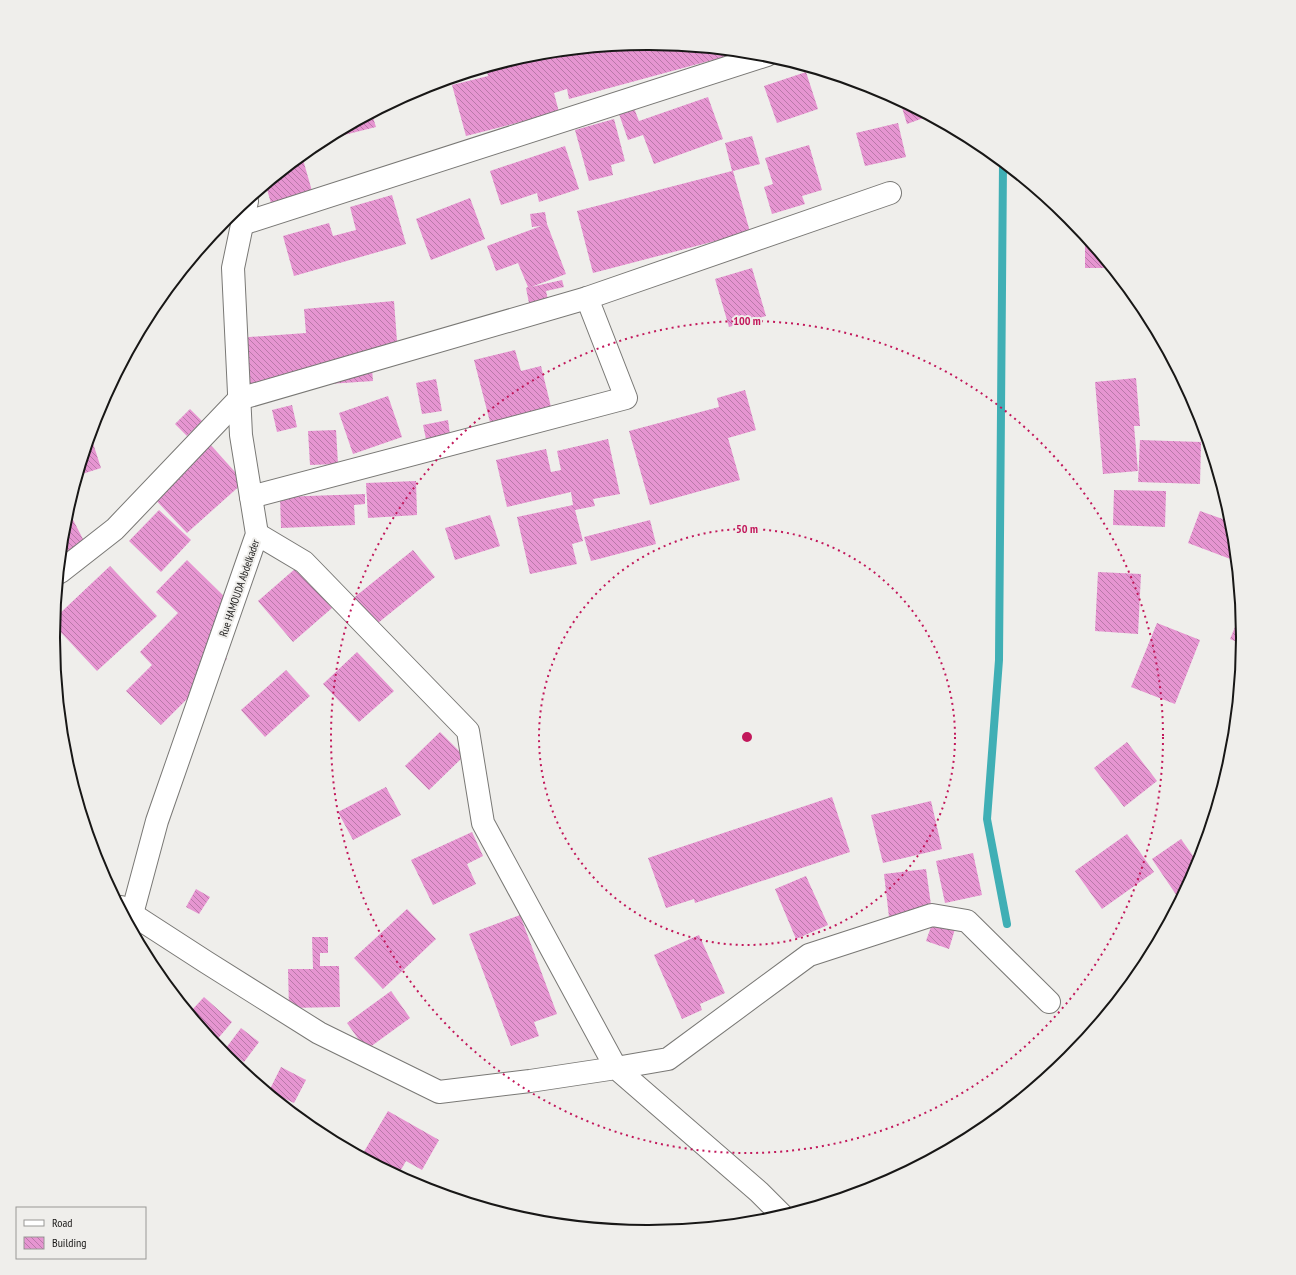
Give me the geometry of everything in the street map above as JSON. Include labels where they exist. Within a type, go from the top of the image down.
[{"type":"street","points":[[242,224],[753,59]]},
{"type":"street","points":[[65,568],[114,529],[239,399],[587,298],[890,193]]},
{"type":"street","name":"Rue HAMOUDA Abdelkader","points":[[129,912],[157,821],[257,534],[241,435],[233,268],[245,211]]},
{"type":"street","points":[[251,498],[626,398],[587,298]]},
{"type":"street","points":[[257,534],[304,562],[468,731],[483,823],[616,1068],[759,1192],[777,1210]]},
{"type":"street","points":[[132,919],[206,962],[320,1033],[439,1092],[530,1082],[668,1059],[809,954],[932,915],[967,921],[1049,1002]]},
{"type":"building","points":[[610,51],[686,51],[729,56],[569,99],[567,89],[554,93],[559,112],[466,136],[452,85],[488,76],[487,73],[533,61]]},
{"type":"building","points":[[806,72],[818,109],[777,123],[764,86]]},
{"type":"building","points":[[708,97],[723,139],[654,164],[643,135],[628,140],[619,114],[634,108],[639,121]]},
{"type":"building","points":[[902,108],[922,118],[907,124]]},
{"type":"building","points":[[373,119],[376,127],[345,135]]},
{"type":"building","points":[[614,119],[625,161],[611,165],[613,175],[589,181],[575,130]]},
{"type":"building","points":[[898,123],[906,157],[865,166],[856,133]]},
{"type":"building","points":[[752,136],[760,164],[733,171],[750,232],[593,273],[577,211],[732,171],[725,143]]},
{"type":"building","points":[[809,145],[822,190],[802,196],[805,204],[772,214],[764,187],[773,184],[765,158]]},
{"type":"building","points":[[565,146],[579,189],[539,202],[537,193],[501,205],[490,171]]},
{"type":"building","points":[[304,162],[314,198],[273,210],[267,191]]},
{"type":"building","points":[[392,195],[406,244],[294,276],[283,236],[329,223],[333,236],[356,230],[350,207]]},
{"type":"building","points":[[470,198],[485,239],[431,260],[416,219]]},
{"type":"building","points":[[545,212],[547,224],[566,274],[531,287],[562,280],[564,287],[546,291],[549,304],[530,308],[526,288],[528,287],[518,263],[496,271],[487,246],[541,226],[532,227],[530,214]]},
{"type":"building","points":[[1085,245],[1104,268],[1085,268]]},
{"type":"building","points":[[752,268],[766,316],[729,327],[715,279]]},
{"type":"building","points":[[394,301],[398,355],[371,357],[373,381],[240,390],[236,338],[306,333],[304,309]]},
{"type":"building","points":[[515,350],[521,371],[541,366],[551,407],[490,422],[474,360]]},
{"type":"building","points":[[1136,378],[1140,426],[1134,426],[1138,471],[1103,474],[1095,382]]},
{"type":"building","points":[[436,379],[442,411],[422,414],[416,383]]},
{"type":"building","points":[[745,390],[756,430],[728,438],[740,480],[650,505],[629,431],[719,407],[717,398]]},
{"type":"building","points":[[388,396],[402,437],[353,454],[339,413]]},
{"type":"building","points":[[292,405],[297,427],[277,432],[272,410]]},
{"type":"building","points":[[190,409],[202,421],[187,436],[175,424]]},
{"type":"building","points":[[448,420],[450,435],[426,439],[423,425]]},
{"type":"building","points":[[336,430],[338,464],[310,465],[308,431]]},
{"type":"building","points":[[608,439],[620,494],[593,499],[595,506],[575,510],[583,541],[572,544],[577,564],[530,574],[517,517],[573,505],[571,492],[507,507],[496,460],[546,449],[551,472],[561,470],[557,451]]},
{"type":"building","points":[[1140,440],[1201,442],[1200,484],[1138,482]]},
{"type":"building","points":[[209,443],[244,482],[187,533],[151,495]]},
{"type":"building","points":[[94,445],[101,468],[85,473]]},
{"type":"building","points":[[416,481],[417,515],[368,518],[366,483]]},
{"type":"building","points":[[1114,490],[1166,491],[1165,527],[1113,525]]},
{"type":"building","points":[[365,494],[365,504],[354,505],[355,525],[281,528],[280,497]]},
{"type":"building","points":[[159,510],[191,540],[161,572],[129,541]]},
{"type":"building","points":[[1200,511],[1223,519],[1230,559],[1188,543]]},
{"type":"building","points":[[490,515],[500,546],[455,560],[445,528]]},
{"type":"building","points":[[73,519],[85,543],[67,552]]},
{"type":"building","points":[[650,520],[656,544],[591,561],[584,537]]},
{"type":"building","points":[[413,550],[435,577],[373,627],[351,600]]},
{"type":"building","points":[[187,560],[238,610],[208,640],[227,659],[161,725],[126,691],[152,665],[140,652],[178,613],[156,592]]},
{"type":"building","points":[[110,566],[157,616],[97,671],[60,632],[61,612]]},
{"type":"building","points":[[296,568],[332,608],[293,642],[258,601]]},
{"type":"building","points":[[1098,572],[1141,574],[1138,634],[1095,631]]},
{"type":"building","points":[[1157,623],[1200,640],[1175,704],[1131,687]]},
{"type":"building","points":[[1235,626],[1236,641],[1230,639]]},
{"type":"building","points":[[357,652],[394,691],[359,722],[323,684]]},
{"type":"building","points":[[286,670],[310,696],[265,737],[241,710]]},
{"type":"building","points":[[440,732],[464,756],[429,790],[405,766]]},
{"type":"building","points":[[1127,742],[1157,781],[1124,807],[1094,768]]},
{"type":"building","points":[[386,787],[401,815],[353,840],[338,812]]},
{"type":"building","points":[[832,797],[850,852],[695,903],[694,899],[666,908],[648,858]]},
{"type":"building","points":[[931,801],[942,849],[883,863],[871,815]]},
{"type":"building","points":[[472,832],[483,856],[467,864],[476,884],[433,905],[411,860]]},
{"type":"building","points":[[1127,834],[1154,872],[1102,909],[1075,871]]},
{"type":"building","points":[[1181,839],[1193,856],[1176,895],[1152,859]]},
{"type":"building","points":[[973,853],[982,895],[945,903],[936,861]]},
{"type":"building","points":[[926,869],[932,912],[889,917],[884,874]]},
{"type":"building","points":[[806,876],[828,925],[796,939],[775,889]]},
{"type":"building","points":[[196,889],[210,897],[199,914],[186,907]]},
{"type":"building","points":[[407,909],[436,939],[383,989],[354,958]]},
{"type":"building","points":[[520,915],[557,1014],[534,1022],[539,1036],[511,1046],[469,934]]},
{"type":"building","points":[[933,921],[955,929],[949,949],[926,941]]},
{"type":"building","points":[[699,935],[725,993],[700,1004],[702,1010],[682,1019],[654,955]]},
{"type":"building","points":[[312,937],[328,937],[328,953],[320,953],[320,966],[339,966],[340,1007],[289,1008],[288,969],[313,969]]},
{"type":"building","points":[[391,991],[410,1018],[366,1050],[347,1023]]},
{"type":"building","points":[[204,997],[232,1022],[218,1038],[193,1009]]},
{"type":"building","points":[[241,1028],[259,1042],[244,1062],[227,1047]]},
{"type":"building","points":[[281,1067],[306,1080],[294,1103],[282,1097],[271,1087]]},
{"type":"building","points":[[388,1111],[439,1140],[422,1170],[406,1161],[401,1170],[364,1151]]},
{"type":"waterway","points":[[1003,169],[999,660],[987,819],[1007,924]]}]
